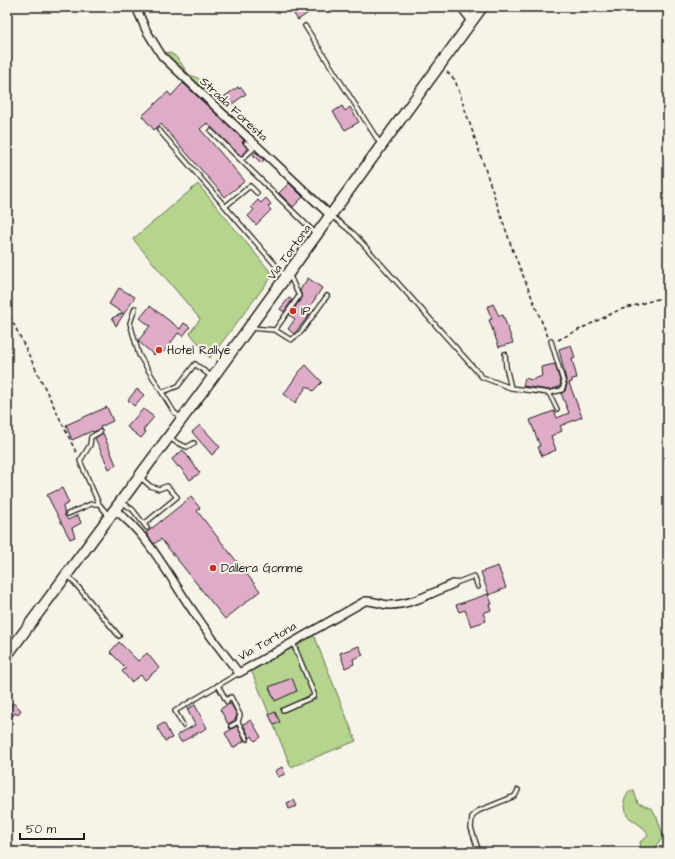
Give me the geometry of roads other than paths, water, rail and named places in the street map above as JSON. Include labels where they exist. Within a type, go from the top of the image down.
[{"type":"main road","name":"Via Tortona","points":[[7,655],[250,328],[482,7]]},
{"type":"street","name":"Strada Foresta","points":[[136,7],[146,30],[162,56],[331,216]]},
{"type":"street","points":[[461,7],[472,21]]},
{"type":"street","name":"Via Tortona","points":[[112,514],[138,532],[239,673],[365,601],[371,600],[391,605],[401,603],[453,584]]},
{"type":"lane","points":[[304,26],[382,146]]},
{"type":"lane","points":[[158,130],[287,276],[299,296],[275,330]]},
{"type":"lane","points":[[211,131],[317,235]]},
{"type":"lane","points":[[241,160],[252,149],[246,143]]},
{"type":"lane","points":[[226,206],[250,186],[257,194]]},
{"type":"lane","points":[[331,216],[354,234],[482,378],[511,388],[549,393],[562,390],[564,384],[551,340]]},
{"type":"lane","points":[[250,328],[275,330],[291,340],[301,332],[327,296]]},
{"type":"lane","points":[[135,308],[130,323],[139,355],[174,412],[183,419]]},
{"type":"lane","points":[[505,354],[506,367],[511,388]]},
{"type":"lane","points":[[163,392],[178,386],[195,364],[213,378]]},
{"type":"lane","points":[[549,393],[557,409]]},
{"type":"lane","points":[[100,432],[91,437],[88,450],[80,461],[99,504],[112,514]]},
{"type":"lane","points":[[169,437],[177,443],[188,447],[194,443]]},
{"type":"lane","points":[[139,477],[150,486],[159,489],[167,486],[177,497],[144,524]]},
{"type":"lane","points":[[122,501],[133,510],[147,528]]},
{"type":"lane","points":[[68,514],[91,504],[99,504]]},
{"type":"lane","points":[[67,574],[119,636]]},
{"type":"lane","points":[[453,584],[474,576],[478,587]]},
{"type":"lane","points":[[283,710],[313,696],[314,694],[293,642]]},
{"type":"lane","points":[[182,725],[175,711],[239,673]]},
{"type":"lane","points":[[218,685],[227,701],[231,697],[233,700],[240,715],[238,722],[247,739]]},
{"type":"lane","points":[[231,726],[238,722]]},
{"type":"lane","points":[[479,852],[471,828],[472,817],[478,811],[515,796],[518,790]]},
{"type":"place","name":"IP","points":[[293,311]]},
{"type":"place","name":"Hotel Rallye","points":[[159,350]]},
{"type":"place","name":"Dallera Gomme","points":[[213,568]]}]
